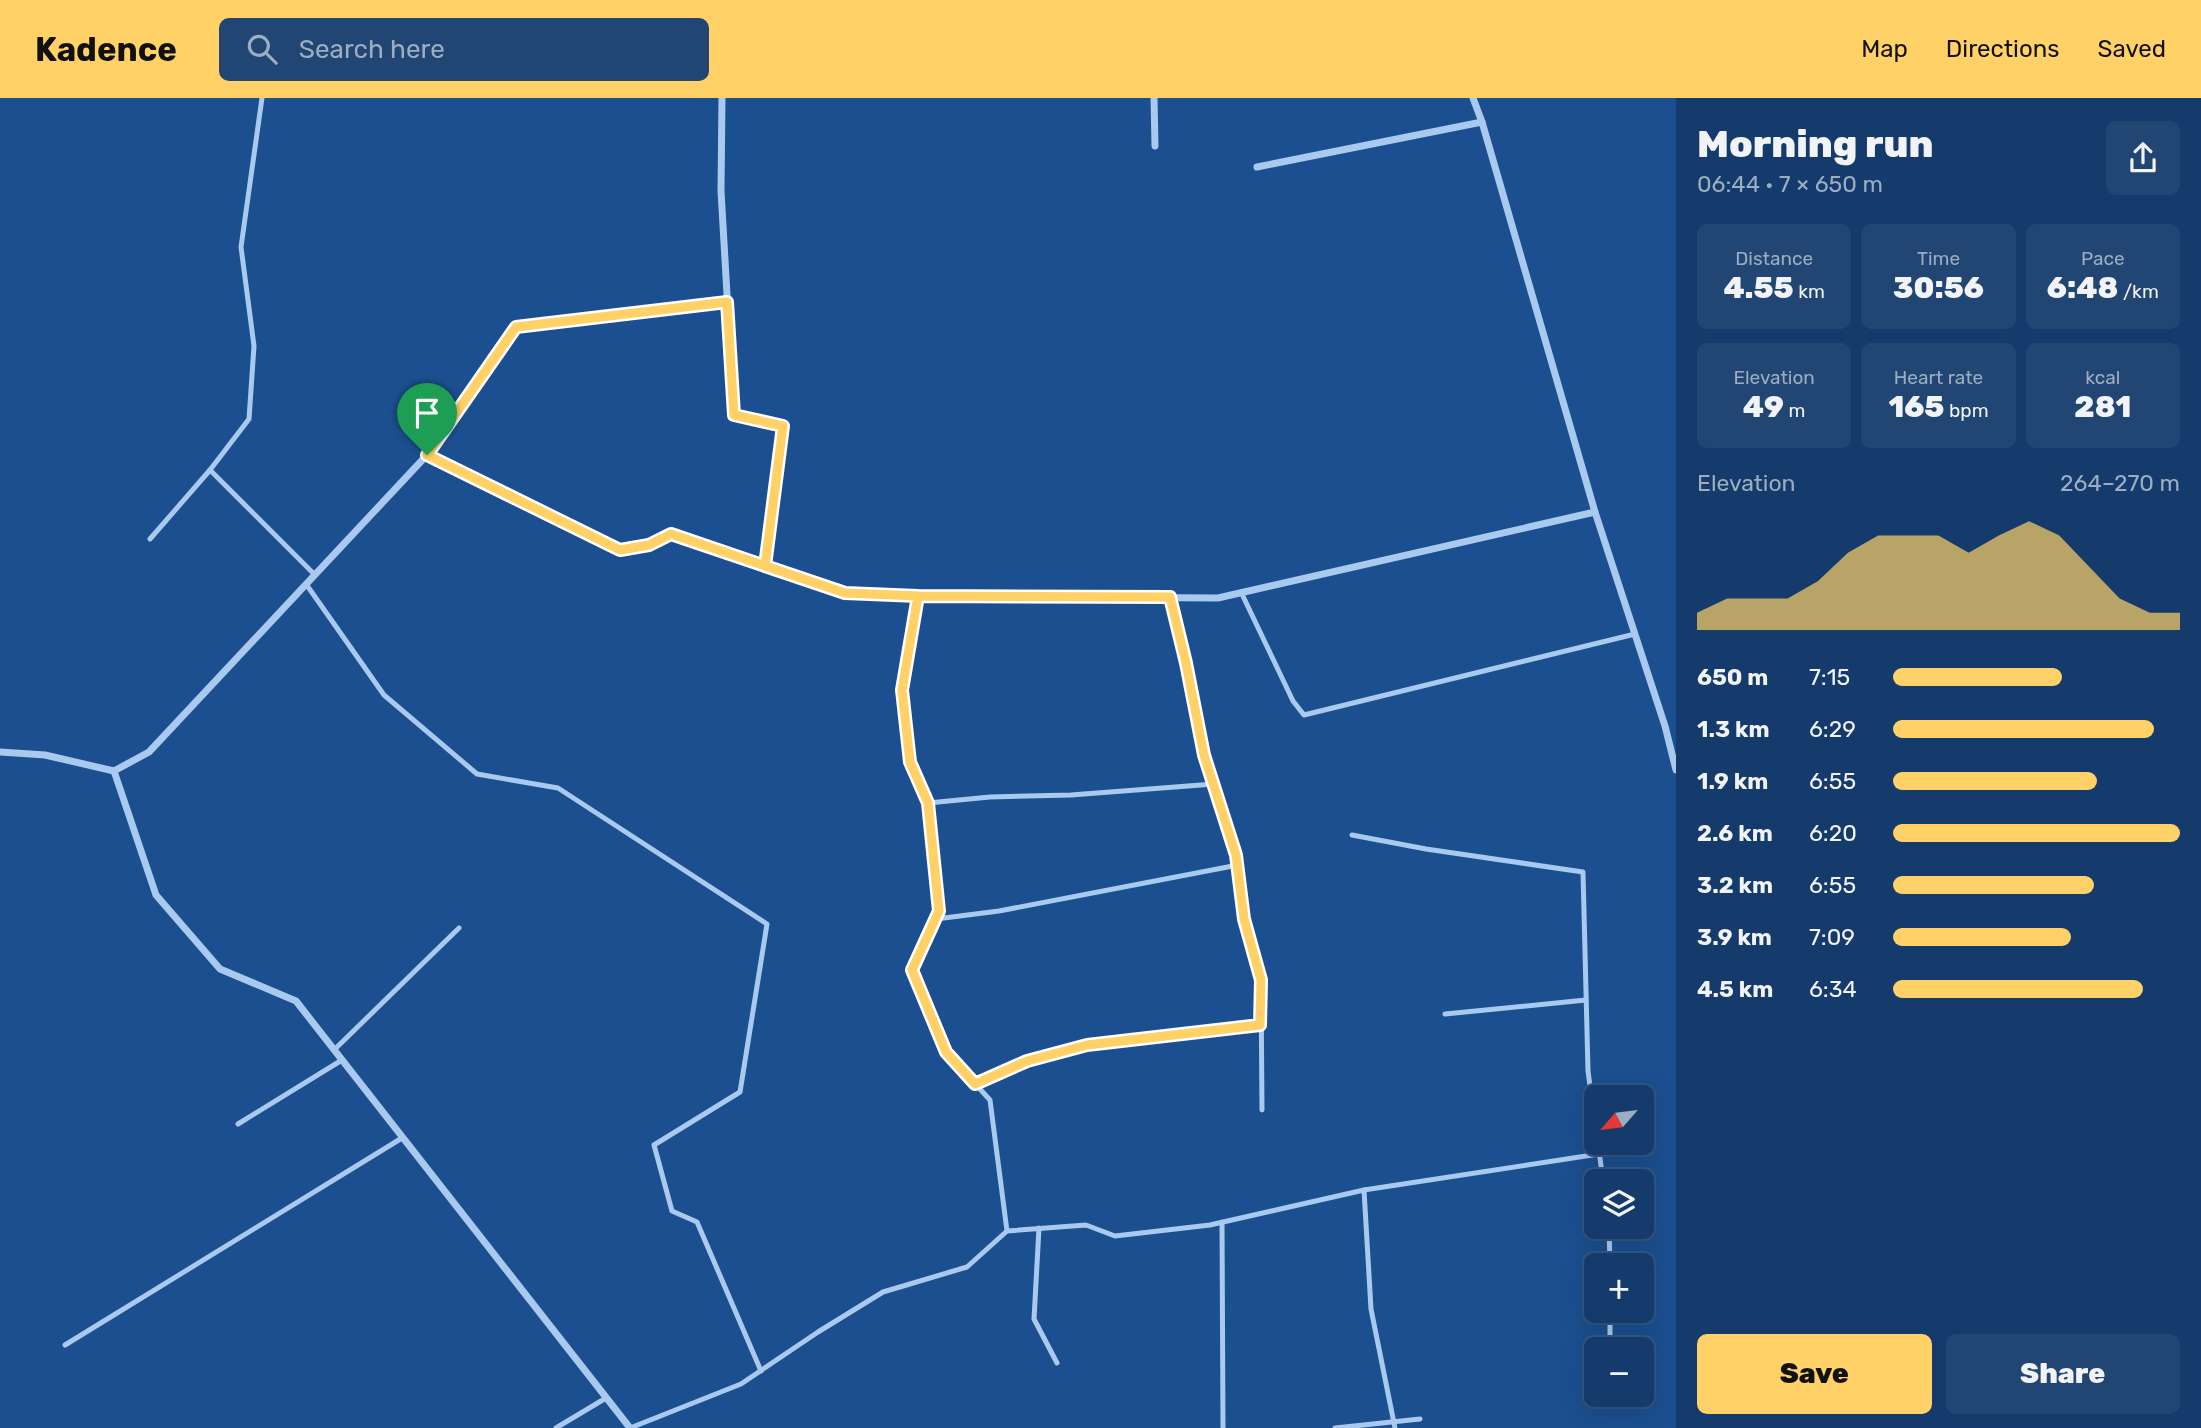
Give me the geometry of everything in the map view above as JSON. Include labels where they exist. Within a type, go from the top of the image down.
[{"type":"street","points":[[722,98],[720,191],[734,415]]},
{"type":"street","points":[[1154,98],[1155,146]]},
{"type":"street","points":[[1473,98],[1595,512],[1665,726],[1676,770]]},
{"type":"street","points":[[1257,167],[1482,122]]},
{"type":"street","points":[[0,752],[45,755],[114,771],[149,752],[427,455],[516,327],[727,302]]},
{"type":"street","points":[[427,455],[620,550],[649,545],[671,534],[845,593],[1218,598],[1595,512]]},
{"type":"street","points":[[114,771],[156,895],[220,969],[296,1001],[630,1428]]},
{"type":"lane","points":[[149,539],[210,470],[249,419],[254,346],[241,247],[262,98]]},
{"type":"lane","points":[[734,415],[783,426],[765,566]]},
{"type":"lane","points":[[210,470],[315,575]]},
{"type":"lane","points":[[306,584],[384,695],[477,774],[558,788],[767,924],[740,1092],[654,1145],[672,1211],[697,1222],[761,1371]]},
{"type":"lane","points":[[1241,592],[1293,701],[1304,715],[1635,634]]},
{"type":"lane","points":[[918,596],[902,690],[910,762],[928,803],[939,911],[912,970],[946,1052],[990,1100],[1007,1231]]},
{"type":"lane","points":[[1170,597],[1204,755],[1238,865],[1244,919],[1261,980],[1262,1110]]},
{"type":"lane","points":[[928,803],[1214,784]]},
{"type":"lane","points":[[1352,835],[1426,849],[1583,872],[1590,1085]]},
{"type":"lane","points":[[936,919],[999,911],[1238,865]]},
{"type":"lane","points":[[334,1050],[459,928]]},
{"type":"lane","points":[[1445,1014],[1586,1000]]},
{"type":"lane","points":[[975,1084],[1027,1061],[1087,1045],[1260,1025]]},
{"type":"lane","points":[[238,1124],[342,1060]]},
{"type":"lane","points":[[65,1345],[402,1138]]},
{"type":"lane","points":[[630,1428],[741,1384],[883,1292],[967,1267],[1007,1231],[1086,1225],[1115,1237],[1222,1222],[1364,1190],[1592,1155]]},
{"type":"lane","points":[[1364,1190],[1371,1309],[1395,1428]]},
{"type":"lane","points":[[1222,1222],[1223,1428]]},
{"type":"lane","points":[[1040,1228],[1034,1319],[1057,1363]]},
{"type":"lane","points":[[556,1428],[606,1398]]},
{"type":"lane","points":[[1335,1428],[1420,1419]]},
{"type":"route","points":[[427,455],[516,327],[727,302],[734,415],[783,426],[765,566],[845,593],[918,596],[1170,597],[1204,755],[1236,855],[1244,919],[1261,980],[1260,1025],[1087,1045],[1027,1061],[975,1084],[946,1052],[912,970],[939,911],[928,803],[910,762],[902,690],[918,596],[845,593],[765,566],[671,534],[649,545],[620,550],[427,455]]}]
